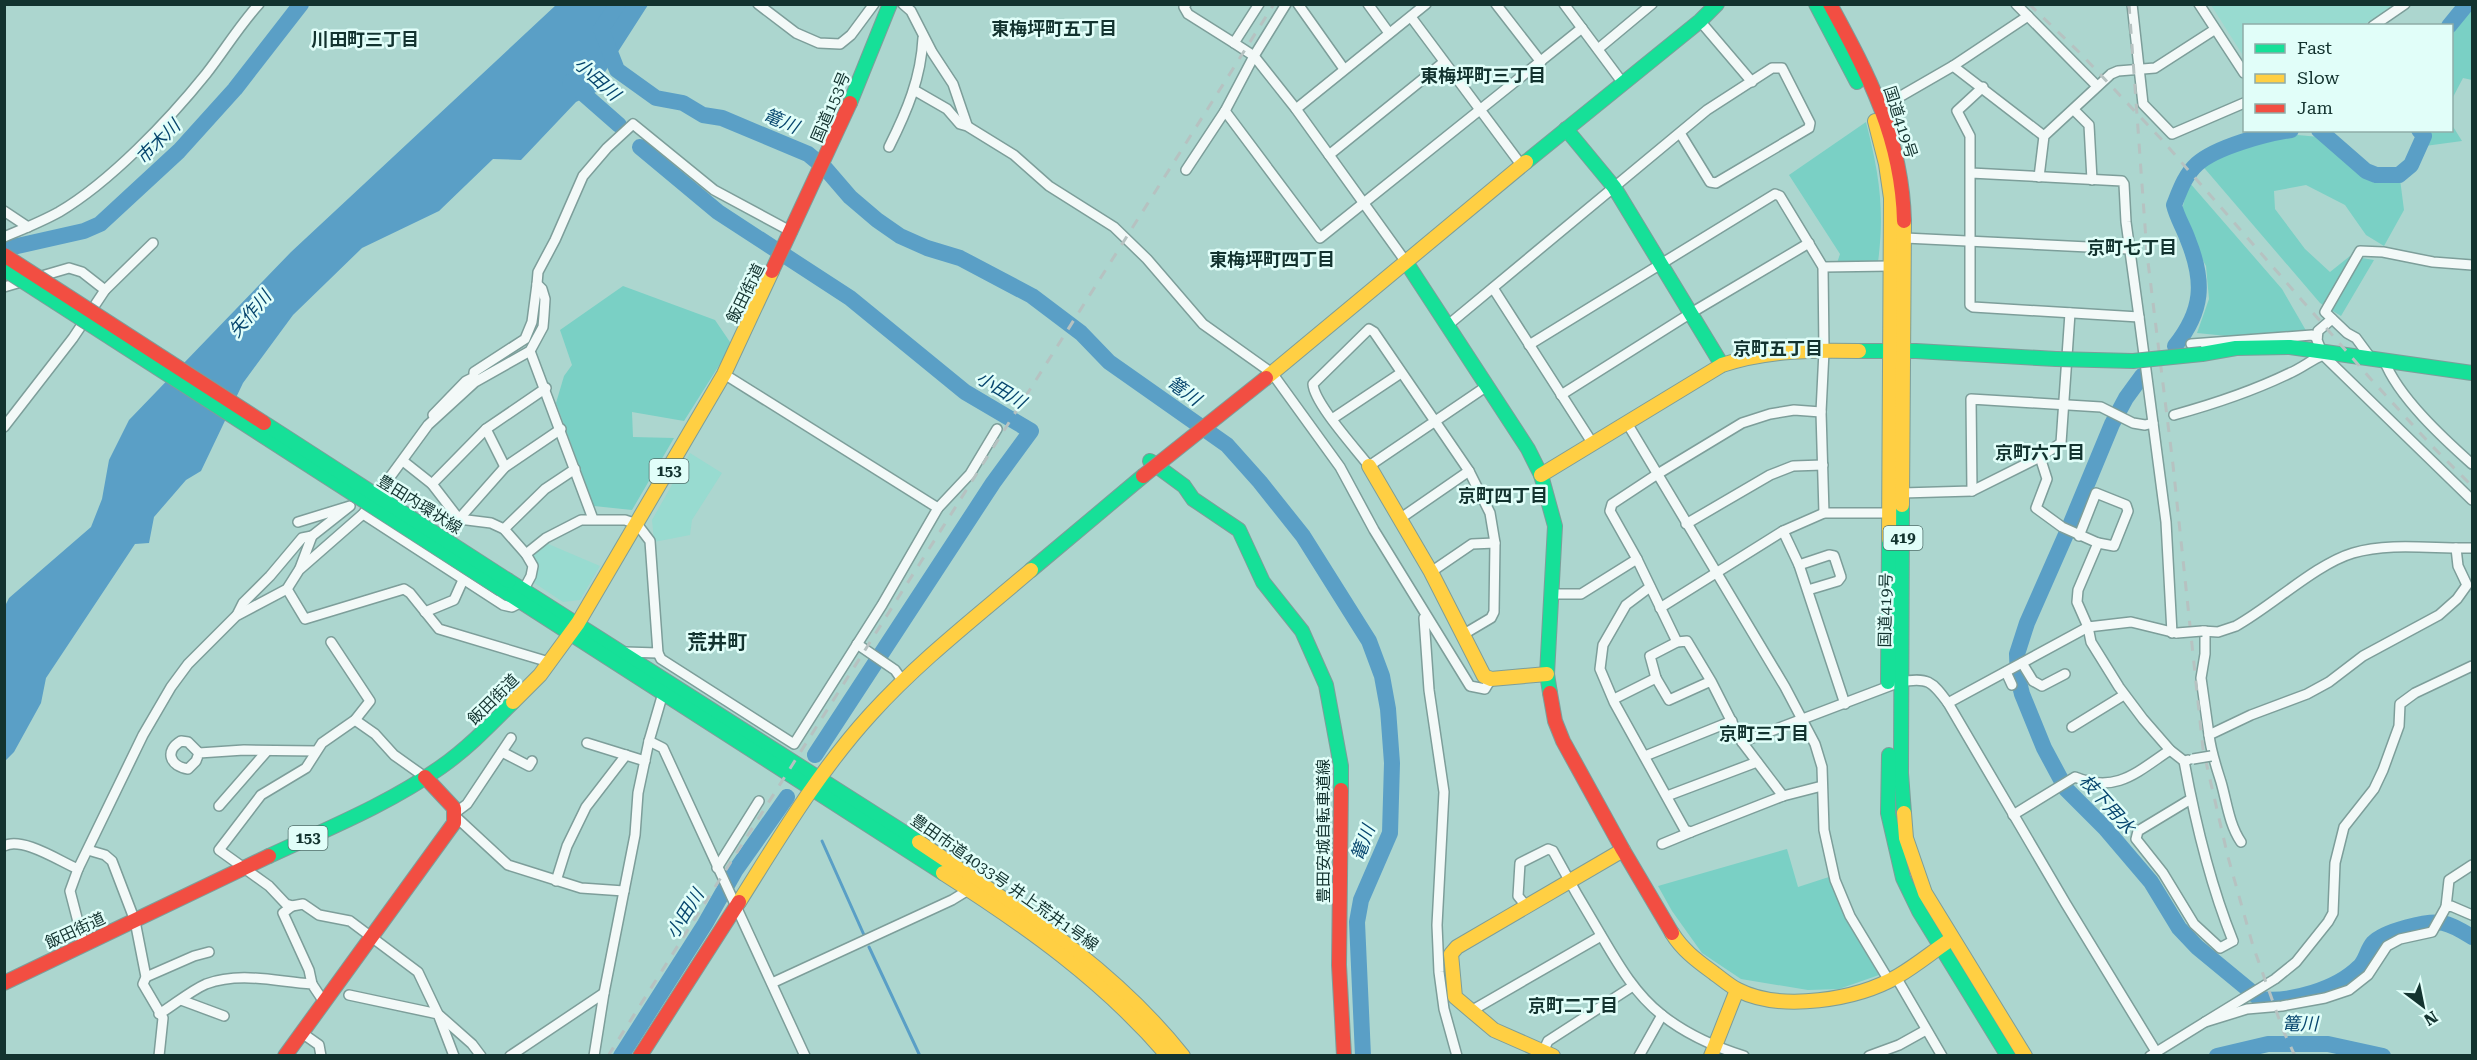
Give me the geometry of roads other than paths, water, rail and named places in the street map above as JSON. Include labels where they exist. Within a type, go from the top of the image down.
[{"type":"main road","points":[[639,1056],[816,783],[856,731],[902,680],[1098,513],[1269,375],[1622,82],[1700,21],[1717,4]]},
{"type":"main road","name":"国道419号","points":[[1816,4],[1876,125],[1886,164],[1891,198],[1902,493],[1894,684]]},
{"type":"main road","name":"国道419号","points":[[1830,4],[1882,107],[1894,141],[1900,171],[1905,238],[1888,513],[1894,684],[1906,838],[1924,893],[1946,942],[2008,1056]]},
{"type":"main road","name":"国道153号","points":[[795,227],[888,11]]},
{"type":"main road","points":[[1566,129],[1614,187],[1722,365]]},
{"type":"main road","name":"飯田街道","points":[[4,984],[39,964],[135,921],[380,803],[450,760],[486,731],[540,675],[575,629],[724,374],[795,227]]},
{"type":"main road","name":"豊田内環状線","points":[[4,255],[505,585]]},
{"type":"main road","points":[[1406,262],[1528,449],[1540,475],[1555,526],[1548,674],[1555,721],[1563,741],[1623,850],[1676,939],[1691,956],[1737,990],[1764,999],[1822,1000],[1855,993],[1892,978],[1946,942]]},
{"type":"main road","name":"豊田内環状線","points":[[4,269],[523,595],[575,629],[663,693],[816,783]]},
{"type":"main road","points":[[1540,475],[1722,365],[1749,356],[1772,352],[1897,352],[2133,361],[2245,348],[2290,347],[2472,373]]},
{"type":"main road","name":"豊田安城自転車道線","points":[[1150,461],[1184,486],[1193,499],[1239,530],[1263,582],[1302,630],[1326,685],[1341,766],[1339,965],[1344,1056]]},
{"type":"main road","points":[[1369,466],[1431,572],[1464,633],[1481,672],[1491,679],[1548,674]]},
{"type":"main road","name":"豊田内環状線","points":[[575,629],[623,652],[816,783]]},
{"type":"main road","points":[[285,1056],[454,823],[455,815],[448,800],[424,777]]},
{"type":"main road","name":"豊田市道4033号 井上荒井1号線","points":[[816,783],[1029,929],[1087,973],[1125,1006],[1168,1056]]},
{"type":"main road","name":"豊田市道4033号 井上荒井1号線","points":[[816,783],[964,871],[1072,946],[1136,1002],[1183,1056]]},
{"type":"main road","points":[[1546,1054],[1502,1034],[1455,997],[1451,954],[1457,947],[1623,850]]},
{"type":"main road","name":"国道419号","points":[[1946,942],[2025,1056]]},
{"type":"main road","points":[[1713,1051],[1737,990]]},
{"type":"street","points":[[4,237],[60,211],[94,187],[168,116],[205,74],[259,4]]},
{"type":"street","points":[[758,4],[796,33],[819,44],[840,44],[851,35],[874,4]]},
{"type":"street","points":[[903,4],[911,11],[953,84],[968,126]]},
{"type":"street","points":[[1186,4],[1184,7],[1188,14],[1254,56],[1296,109],[1406,262]]},
{"type":"street","points":[[1234,43],[1259,4]]},
{"type":"street","points":[[1186,170],[1225,111],[1254,56],[1286,4]]},
{"type":"street","points":[[1298,4],[1344,69]]},
{"type":"street","points":[[1368,4],[1389,33]]},
{"type":"street","points":[[1296,109],[1426,4]]},
{"type":"street","points":[[1496,4],[1540,62]]},
{"type":"street","points":[[1564,4],[1622,82]]},
{"type":"street","points":[[1598,49],[1652,4]]},
{"type":"street","points":[[2016,4],[2097,86]]},
{"type":"street","points":[[2132,4],[2143,104],[2172,134],[2243,103]]},
{"type":"street","points":[[2199,4],[2243,72]]},
{"type":"street","points":[[2376,24],[2405,4]]},
{"type":"street","points":[[1882,107],[1953,66],[2028,16]]},
{"type":"street","points":[[1410,17],[1522,166]]},
{"type":"street","points":[[1700,21],[1752,82]]},
{"type":"street","points":[[1225,111],[1320,238],[1582,28]]},
{"type":"street","points":[[2039,177],[2044,136],[2111,74],[2156,68],[2214,30]]},
{"type":"street","points":[[889,147],[914,90],[921,64],[924,35]]},
{"type":"street","points":[[1329,155],[1444,62]]},
{"type":"street","points":[[1953,66],[2044,136]]},
{"type":"street","points":[[1448,324],[1707,110],[1772,68],[1782,69],[1810,123],[1809,128],[1716,183],[1710,182],[1680,133]]},
{"type":"street","points":[[1983,87],[1957,111],[1970,136],[1971,307],[2139,316]]},
{"type":"street","points":[[914,90],[947,109],[960,124],[968,126],[1014,155],[1049,186],[1114,227],[1148,259],[1203,324],[1269,375],[1340,467],[1423,611],[1470,686],[1485,689],[1491,679]]},
{"type":"street","points":[[2074,110],[2090,129],[2092,180]]},
{"type":"street","points":[[429,425],[431,417],[442,403],[466,381],[474,377],[474,372],[525,339],[530,329],[538,272],[555,240],[583,176],[607,148],[633,124],[714,190],[795,227]]},
{"type":"street","points":[[1971,173],[2122,181],[2124,184],[2129,249],[2166,522],[2175,633]]},
{"type":"street","points":[[1529,345],[1775,194],[1780,196],[1822,267],[1824,351],[1821,412],[1824,513]]},
{"type":"street","points":[[4,211],[28,227]]},
{"type":"street","points":[[1905,238],[2129,249]]},
{"type":"street","points":[[4,427],[73,338],[105,290],[153,243]]},
{"type":"street","points":[[1561,395],[1691,313],[1809,243]]},
{"type":"street","points":[[2472,265],[2433,262],[2383,252],[2360,251],[2325,312],[2377,359],[2442,437],[2472,464]]},
{"type":"street","points":[[1822,267],[1892,266]]},
{"type":"street","points":[[4,287],[69,268],[82,272],[105,290]]},
{"type":"street","points":[[299,570],[363,514],[429,425],[475,382],[530,351],[543,327],[545,299],[542,289],[537,284]]},
{"type":"street","points":[[1493,288],[1593,444]]},
{"type":"street","points":[[1902,493],[1971,491],[2040,457],[2061,443],[2070,313]]},
{"type":"street","points":[[2332,319],[2318,331],[2317,338],[2323,353],[2472,500]]},
{"type":"street","points":[[1464,633],[1491,618],[1494,612],[1495,543],[1491,513],[1469,471],[1435,423],[1374,332],[1369,329],[1313,384],[1313,390],[1332,419],[1369,466],[1435,423],[1486,386]]},
{"type":"street","points":[[2191,344],[2312,335],[2317,338]]},
{"type":"street","points":[[530,351],[594,519]]},
{"type":"street","points":[[2174,415],[2251,391],[2292,373],[2323,353]]},
{"type":"street","points":[[1332,419],[1401,373]]},
{"type":"street","points":[[724,374],[938,508]]},
{"type":"street","points":[[432,484],[486,429],[546,388]]},
{"type":"street","points":[[1971,491],[1971,399],[2101,407],[2122,420],[2145,426],[2153,423]]},
{"type":"street","points":[[1677,642],[1637,559],[1610,511],[1612,504],[1742,423],[1770,414],[1794,410],[1821,412]]},
{"type":"street","points":[[1627,423],[1656,475],[1717,573],[1815,744],[1822,767],[1824,830],[1835,880],[1850,916],[1942,1056]]},
{"type":"street","points":[[486,429],[505,467]]},
{"type":"street","points":[[459,519],[505,467],[561,429]]},
{"type":"street","points":[[526,554],[546,538],[581,520],[625,520],[637,524],[650,541],[658,653],[661,659],[794,744],[938,508],[970,474],[997,429]]},
{"type":"street","points":[[2040,457],[2048,479],[2036,508],[2062,527],[2077,535],[2098,543],[2114,546],[2128,511],[2126,506],[2096,493],[2077,535]]},
{"type":"street","points":[[363,514],[502,605],[512,607],[523,595],[533,566],[526,554],[504,529],[490,522],[459,519],[432,484],[402,461]]},
{"type":"street","points":[[1686,524],[1770,475],[1793,466],[1823,465]]},
{"type":"street","points":[[504,529],[545,489],[575,469]]},
{"type":"street","points":[[1401,518],[1469,471]]},
{"type":"street","points":[[84,945],[70,891],[78,869],[142,735],[171,687],[188,664],[236,616],[243,603],[270,576],[302,538],[312,536],[350,506],[298,522]]},
{"type":"street","points":[[1660,608],[1783,531],[1824,513],[1888,513]]},
{"type":"street","points":[[1783,531],[1808,590],[1845,704]]},
{"type":"street","points":[[236,616],[287,589],[299,570],[312,536]]},
{"type":"street","points":[[1431,572],[1472,544],[1495,543]]},
{"type":"street","points":[[2098,543],[2078,590],[2077,602],[2098,656],[2124,695],[2170,750],[2189,760],[2211,756]]},
{"type":"street","points":[[1948,703],[2088,627],[2131,622],[2175,633],[2218,632],[2243,622],[2334,561],[2353,553],[2393,548],[2472,548]]},
{"type":"street","points":[[2456,548],[2458,566],[2472,594]]},
{"type":"street","points":[[1799,565],[1829,555],[1834,556],[1840,577],[1838,582],[1808,590]]},
{"type":"street","points":[[1552,594],[1581,594],[1637,559]]},
{"type":"street","points":[[425,612],[454,600],[463,580]]},
{"type":"street","points":[[2209,735],[2252,715],[2307,694],[2329,682],[2363,656],[2439,615],[2467,585]]},
{"type":"street","points":[[1650,587],[1626,605],[1603,645],[1600,669],[1684,830],[1691,832]]},
{"type":"street","points":[[287,589],[305,619],[404,589],[410,592],[439,629],[549,662]]},
{"type":"street","points":[[1423,611],[1429,690],[1444,792],[1437,925],[1439,972],[1444,1009],[1457,1056]]},
{"type":"street","points":[[2203,631],[2205,654],[2200,678],[2211,756],[2221,782],[2232,826],[2241,842]]},
{"type":"street","points":[[1711,681],[1669,700],[1656,678],[1650,656],[1677,642],[1687,641],[1711,681],[1742,742],[1783,796]]},
{"type":"street","points":[[292,906],[286,904],[269,886],[219,850],[261,795],[306,768],[316,751],[335,732],[355,720],[370,701],[331,642]]},
{"type":"street","points":[[857,644],[895,670],[902,680]]},
{"type":"street","points":[[623,652],[658,653]]},
{"type":"street","points":[[2022,663],[2033,681],[2042,686],[2065,674]]},
{"type":"street","points":[[1742,742],[1894,684],[1923,678],[1930,682],[1948,703],[2153,1053],[2275,979],[2296,962],[2333,913],[2335,863],[2344,827],[2374,789],[2383,770],[2399,726],[2400,704],[2415,693],[2472,666]]},
{"type":"street","points":[[2007,671],[2012,685]]},
{"type":"street","points":[[1614,699],[1656,678]]},
{"type":"street","points":[[594,1056],[603,993],[635,835],[638,793],[649,741],[663,693]]},
{"type":"street","points":[[2072,727],[2124,695]]},
{"type":"street","points":[[355,720],[375,734],[394,755],[424,777]]},
{"type":"street","points":[[1645,756],[1732,721]]},
{"type":"street","points":[[511,738],[467,804],[455,815],[508,865],[581,888],[624,891]]},
{"type":"street","points":[[649,741],[663,748],[805,1056]]},
{"type":"street","points":[[587,743],[645,761]]},
{"type":"street","points":[[2013,815],[2075,777],[2092,784],[2122,781],[2170,750]]},
{"type":"street","points":[[219,806],[267,751]]},
{"type":"street","points":[[200,753],[316,751]]},
{"type":"street","points":[[502,752],[529,766],[532,761]]},
{"type":"street","points":[[555,881],[567,846],[586,807],[626,755]]},
{"type":"street","points":[[2189,760],[2191,800],[2222,912],[2233,941],[2220,948],[2194,924],[2163,873],[2136,839],[2138,831],[2191,800]]},
{"type":"street","points":[[1667,796],[1757,762]]},
{"type":"street","points":[[1662,844],[1783,796],[1822,786]]},
{"type":"street","points":[[717,867],[759,801]]},
{"type":"street","points":[[4,846],[18,844],[39,850],[78,869]]},
{"type":"street","points":[[1526,906],[1518,896],[1520,863],[1548,849],[1553,851],[1569,882],[1633,986],[1662,1015],[1713,1051],[1744,1056]]},
{"type":"street","points":[[88,850],[105,855],[112,861],[135,921],[146,977],[143,984],[163,1018],[159,1056]]},
{"type":"street","points":[[2205,1022],[2247,1009],[2282,1006],[2338,994],[2359,983],[2368,975],[2387,946],[2400,939],[2432,932],[2444,909],[2449,880],[2472,865]]},
{"type":"street","points":[[772,983],[952,900],[970,889]]},
{"type":"street","points":[[324,1002],[312,984],[309,970],[283,913],[292,906],[303,904],[320,915],[350,921],[418,972],[438,1014],[454,1056]]},
{"type":"street","points":[[2444,909],[2451,906],[2472,915]]},
{"type":"street","points":[[1471,1011],[1601,936]]},
{"type":"street","points":[[146,977],[194,956],[209,952]]},
{"type":"street","points":[[159,1014],[207,984],[235,979],[270,978],[312,984]]},
{"type":"street","points":[[1546,1054],[1548,1041],[1633,986]]},
{"type":"street","points":[[510,1056],[603,993]]},
{"type":"street","points":[[349,995],[438,1014],[472,1044],[481,1056]]},
{"type":"street","points":[[182,1000],[224,1016]]},
{"type":"street","points":[[1639,1056],[1662,1015]]},
{"type":"street","points":[[1869,1056],[1899,1045],[1926,1030]]},
{"type":"street","points":[[302,1033],[319,1045],[321,1056]]},
{"type":"water","name":"矢作川","points":[[556,5],[648,5],[605,72],[596,92],[576,102],[521,160],[493,159],[439,211],[362,248],[293,315],[243,383],[201,471],[186,480],[154,517],[149,543],[135,544],[46,678],[41,703],[14,752],[5,761],[5,606],[9,598],[91,527],[102,499],[109,460],[129,420],[291,252]]},
{"type":"waterway","name":"市木川","points":[[4,249],[84,231],[100,224],[179,151],[235,89],[301,4]]},
{"type":"waterway","name":"篭川","points":[[618,4],[601,29],[617,70],[656,98],[683,103],[703,115],[722,118],[808,154],[825,168],[850,197],[900,236],[927,248],[960,258],[1032,296],[1081,333],[1109,362],[1227,445],[1303,536],[1369,641],[1382,676],[1388,709],[1392,763],[1390,833],[1361,900],[1357,922],[1363,1056]]},
{"type":"waterway","name":"枝下用水","points":[[2451,24],[2467,4]]},
{"type":"waterway","name":"小田川","points":[[570,82],[619,125]]},
{"type":"waterway","name":"枝下用水","points":[[2175,346],[2191,321],[2196,308],[2199,283],[2193,255],[2174,205],[2183,183],[2197,164],[2216,152],[2255,138],[2282,132]]},
{"type":"waterway","name":"枝下用水","points":[[2321,132],[2366,171],[2376,175],[2399,175],[2411,165],[2424,136],[2421,132]]},
{"type":"waterway","name":"小田川","points":[[640,147],[718,212],[850,298],[965,392],[1031,431],[993,483],[815,755]]},
{"type":"waterway","name":"枝下用水","points":[[2142,376],[2126,398],[2112,424],[2027,623],[2017,654],[2018,678],[2022,694],[2044,748],[2066,789],[2105,828],[2151,882],[2179,928],[2197,947],[2260,999],[2285,999],[2313,993],[2339,982],[2361,965],[2373,943],[2386,934],[2406,927],[2443,923],[2472,937]]},
{"type":"waterway","name":"小田川","points":[[621,1056],[705,924],[735,871],[787,797]]},
{"type":"waterway","points":[[822,841],[864,935]]},
{"type":"waterway","points":[[869,947],[920,1056]]},
{"type":"waterway","name":"篭川","points":[[2217,1056],[2268,1044],[2328,1044],[2383,1056]]},
{"type":"railway","points":[[608,1056],[1274,4]]},
{"type":"railway","points":[[2029,4],[2081,54],[2162,140],[2369,377],[2472,486]]},
{"type":"railway","points":[[2129,4],[2147,254],[2173,465],[2203,749],[2228,857],[2253,946],[2283,1030],[2295,1056]]},
{"type":"district","name":"東梅坪町五丁目","points":[[1054,29]]},
{"type":"district","name":"川田町三丁目","points":[[365,40]]},
{"type":"district","name":"東梅坪町三丁目","points":[[1483,76]]},
{"type":"district","name":"京町七丁目","points":[[2132,248]]},
{"type":"district","name":"東梅坪町四丁目","points":[[1272,260]]},
{"type":"district","name":"京町五丁目","points":[[1778,349]]},
{"type":"district","name":"京町六丁目","points":[[2040,453]]},
{"type":"district","name":"京町四丁目","points":[[1503,496]]},
{"type":"district","name":"荒井町","points":[[717,642]]},
{"type":"district","name":"京町三丁目","points":[[1764,734]]},
{"type":"district","name":"京町二丁目","points":[[1573,1006]]}]
